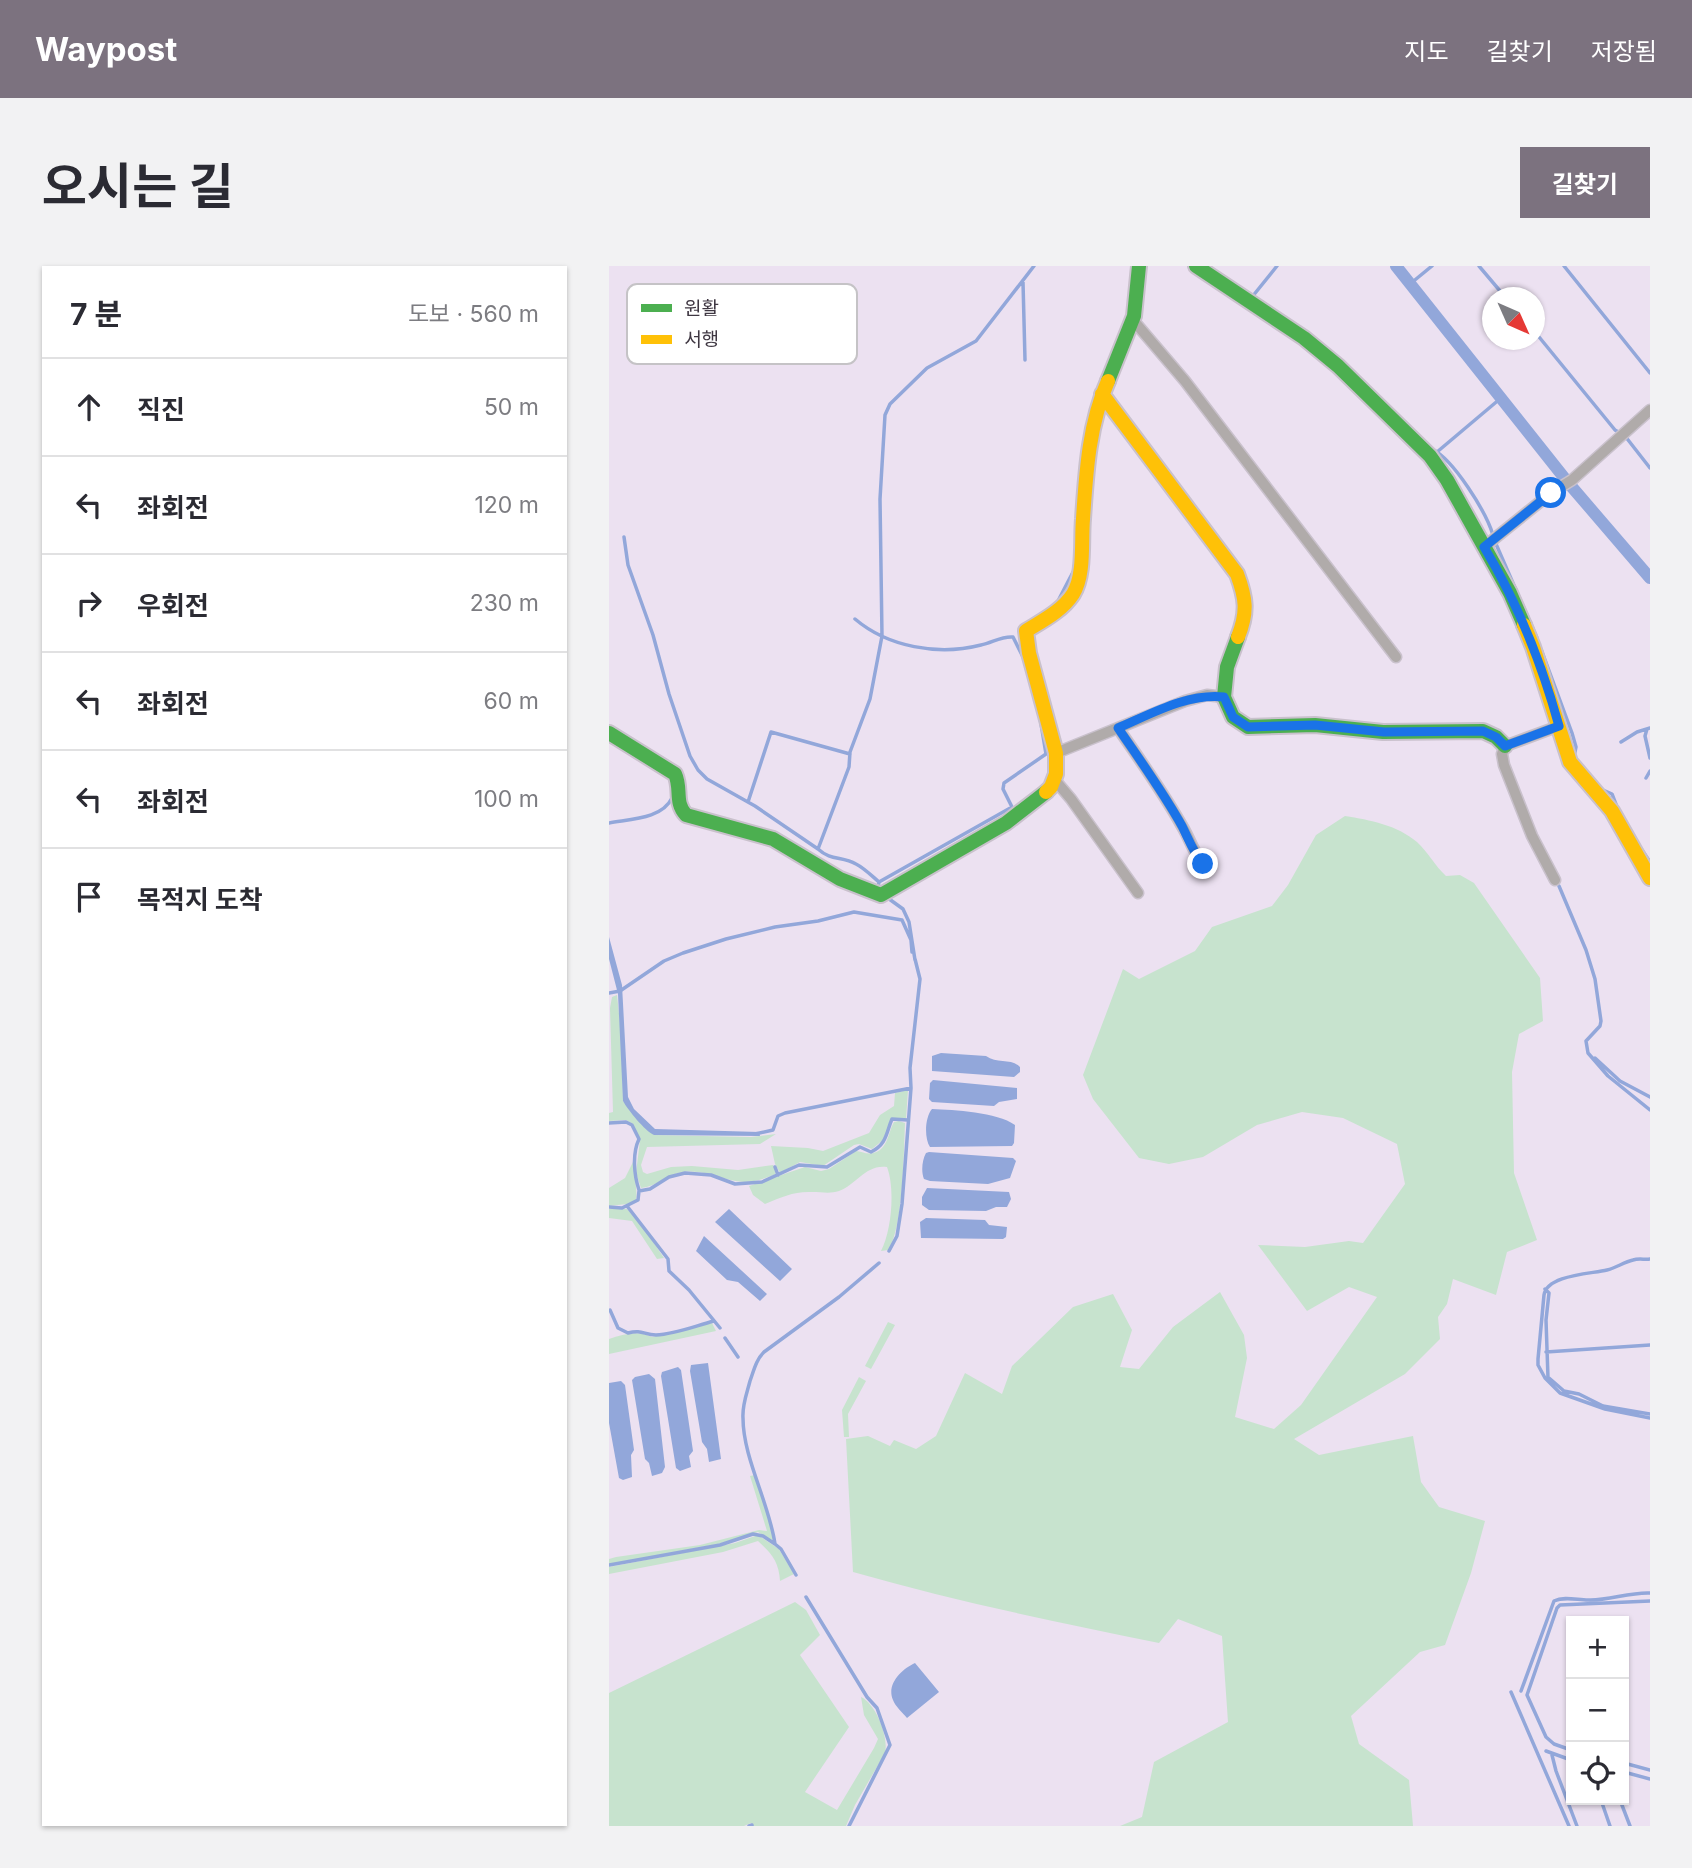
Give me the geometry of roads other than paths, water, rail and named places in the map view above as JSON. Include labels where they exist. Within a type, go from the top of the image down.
[{"type":"street","points":[[609,733],[675,774],[679,780],[678,809],[686,815],[773,839],[841,879],[881,895],[1006,822],[1037,800],[1051,787],[1056,774],[1056,753],[1029,653],[1027,631],[1051,616],[1073,594],[1079,575],[1095,413],[1133,320],[1139,266]]},
{"type":"street","points":[[1196,266],[1304,338],[1338,366],[1430,456],[1447,480],[1510,593],[1532,647],[1570,762],[1580,779],[1606,801],[1650,878]]},
{"type":"street","points":[[1133,320],[1185,381],[1396,657]]},
{"type":"street","points":[[1102,394],[1237,574],[1246,598],[1243,625],[1227,667],[1224,697],[1233,717],[1248,727],[1315,725],[1384,732],[1483,731],[1496,737],[1505,746]]},
{"type":"street","points":[[1484,547],[1551,493],[1572,480],[1650,410]]},
{"type":"street","points":[[1056,753],[1185,701],[1207,695],[1224,697]]},
{"type":"street","points":[[1555,880],[1532,835],[1502,754],[1505,746],[1559,726]]},
{"type":"street","points":[[1118,728],[1147,770],[1203,864]]},
{"type":"street","points":[[1054,779],[1138,893]]},
{"type":"water","points":[[609,937],[622,985],[628,1097],[634,1109],[655,1129],[759,1132],[760,1136],[654,1135],[629,1110],[623,1101],[618,994],[609,959]]},
{"type":"water","points":[[941,1053],[986,1056],[1017,1064],[1020,1072],[1014,1077],[932,1071],[932,1056]]},
{"type":"water","points":[[933,1080],[1017,1088],[1017,1099],[999,1102],[994,1106],[932,1102],[929,1099],[930,1083]]},
{"type":"water","points":[[932,1109],[975,1112],[998,1117],[1015,1125],[1014,1143],[1012,1146],[930,1147],[926,1128]]},
{"type":"water","points":[[926,1153],[1013,1158],[1016,1161],[1010,1178],[988,1184],[930,1181],[924,1179],[922,1170]]},
{"type":"water","points":[[927,1188],[1009,1192],[1011,1199],[1007,1207],[986,1211],[929,1210],[922,1205],[922,1197]]},
{"type":"water","points":[[729,1209],[792,1269],[780,1281],[715,1222]]},
{"type":"water","points":[[926,1218],[985,1220],[989,1225],[1007,1227],[1006,1237],[921,1238],[920,1222]]},
{"type":"water","points":[[704,1236],[767,1294],[760,1301],[738,1282],[727,1280],[696,1251]]},
{"type":"water","points":[[708,1363],[721,1459],[709,1462],[707,1449],[702,1442],[690,1371],[691,1365]]},
{"type":"water","points":[[678,1367],[681,1370],[693,1451],[689,1456],[691,1467],[680,1471],[676,1468],[661,1376],[662,1372]]},
{"type":"water","points":[[649,1374],[655,1379],[665,1467],[662,1473],[652,1476],[649,1463],[645,1459],[632,1380]]},
{"type":"water","points":[[621,1381],[625,1385],[634,1450],[631,1455],[632,1477],[623,1480],[619,1478],[609,1423],[609,1383]]},
{"type":"water","points":[[915,1663],[939,1692],[907,1718],[891,1694],[893,1683],[900,1673]]},
{"type":"waterway","points":[[878,888],[879,882],[859,866],[818,849],[849,767],[850,752],[870,699],[882,636],[880,499],[885,415],[890,404],[927,368],[976,341],[1034,266]]},
{"type":"waterway","points":[[1252,297],[1277,266]]},
{"type":"waterway","points":[[1396,266],[1566,480]]},
{"type":"waterway","points":[[1410,284],[1432,266]]},
{"type":"waterway","points":[[1479,266],[1497,287]]},
{"type":"waterway","points":[[1564,266],[1650,373]]},
{"type":"waterway","points":[[1023,282],[1025,360]]},
{"type":"waterway","points":[[1545,344],[1615,430],[1625,436],[1650,468]]},
{"type":"waterway","points":[[1437,452],[1501,398]]},
{"type":"waterway","points":[[1432,449],[1459,475],[1484,513],[1493,535]]},
{"type":"waterway","points":[[1571,486],[1650,578]]},
{"type":"waterway","points":[[624,537],[628,565],[653,635],[690,756],[698,770],[707,779],[755,806],[818,849]]},
{"type":"waterway","points":[[1496,544],[1537,638]]},
{"type":"waterway","points":[[1059,599],[1073,572]]},
{"type":"waterway","points":[[1023,626],[1049,609]]},
{"type":"waterway","points":[[855,619],[868,629],[898,642],[931,649],[965,648],[1013,637],[1024,659]]},
{"type":"waterway","points":[[1541,649],[1572,733],[1576,747],[1574,757]]},
{"type":"waterway","points":[[879,882],[1012,807],[1003,789],[1004,783],[1046,754],[1040,718]]},
{"type":"waterway","points":[[1621,742],[1650,728]]},
{"type":"waterway","points":[[1647,729],[1645,736],[1650,758]]},
{"type":"waterway","points":[[748,802],[771,732],[850,754]]},
{"type":"waterway","points":[[1646,778],[1650,771]]},
{"type":"waterway","points":[[1603,790],[1612,794],[1617,807]]},
{"type":"waterway","points":[[609,823],[653,814],[667,805],[672,798]]},
{"type":"waterway","points":[[1640,847],[1650,862]]},
{"type":"waterway","points":[[1559,886],[1595,979],[1601,1021],[1600,1026],[1586,1041],[1588,1053],[1608,1076],[1650,1110]]},
{"type":"waterway","points":[[885,896],[903,909],[909,922],[915,960]]},
{"type":"waterway","points":[[609,993],[620,991],[664,961],[683,953],[775,927],[818,921],[854,912],[902,920],[911,940],[912,952]]},
{"type":"waterway","points":[[889,1251],[897,1236],[902,1204],[911,1088],[910,1068],[920,979],[915,959]]},
{"type":"waterway","points":[[1595,1058],[1620,1081],[1650,1097]]},
{"type":"waterway","points":[[755,1134],[773,1130],[778,1116],[785,1113],[911,1088]]},
{"type":"waterway","points":[[609,1207],[622,1208],[638,1200],[639,1191],[650,1189],[669,1177],[685,1173],[711,1175],[735,1184],[762,1182],[799,1165],[827,1167],[860,1147],[871,1152],[883,1142],[892,1119],[908,1120]]},
{"type":"waterway","points":[[609,1123],[626,1122],[632,1125],[639,1139],[635,1151],[639,1190]]},
{"type":"waterway","points":[[775,1167],[778,1175]]},
{"type":"waterway","points":[[627,1206],[668,1259],[669,1271],[689,1290],[720,1328]]},
{"type":"waterway","points":[[1650,1259],[1635,1259],[1607,1270],[1570,1276],[1547,1288],[1538,1359],[1545,1378],[1560,1393],[1605,1409],[1650,1418]]},
{"type":"waterway","points":[[796,1575],[781,1549],[775,1544],[747,1449],[743,1413],[746,1395],[755,1365],[764,1352],[839,1297],[879,1263]]},
{"type":"waterway","points":[[1545,1289],[1549,1293],[1546,1320],[1548,1378]]},
{"type":"waterway","points":[[610,1310],[618,1328],[628,1333],[663,1334],[714,1321]]},
{"type":"waterway","points":[[725,1338],[738,1357]]},
{"type":"waterway","points":[[1546,1352],[1650,1345]]},
{"type":"waterway","points":[[1549,1378],[1564,1391],[1579,1394],[1603,1406],[1650,1414]]},
{"type":"waterway","points":[[609,1565],[720,1545],[753,1534],[763,1536],[775,1544]]},
{"type":"waterway","points":[[1521,1691],[1554,1601],[1566,1598],[1596,1600],[1650,1593]]},
{"type":"waterway","points":[[806,1597],[867,1697],[877,1708],[890,1745],[849,1826]]},
{"type":"waterway","points":[[1566,1748],[1554,1744],[1546,1737],[1527,1695],[1557,1608],[1560,1605],[1650,1601]]},
{"type":"waterway","points":[[1511,1692],[1569,1826]]},
{"type":"waterway","points":[[1546,1751],[1566,1758]]},
{"type":"waterway","points":[[1552,1755],[1577,1826]]},
{"type":"waterway","points":[[1629,1764],[1650,1770]]},
{"type":"waterway","points":[[1629,1773],[1650,1779]]},
{"type":"waterway","points":[[1603,1805],[1610,1826]]},
{"type":"waterway","points":[[1622,1805],[1630,1826]]}]
